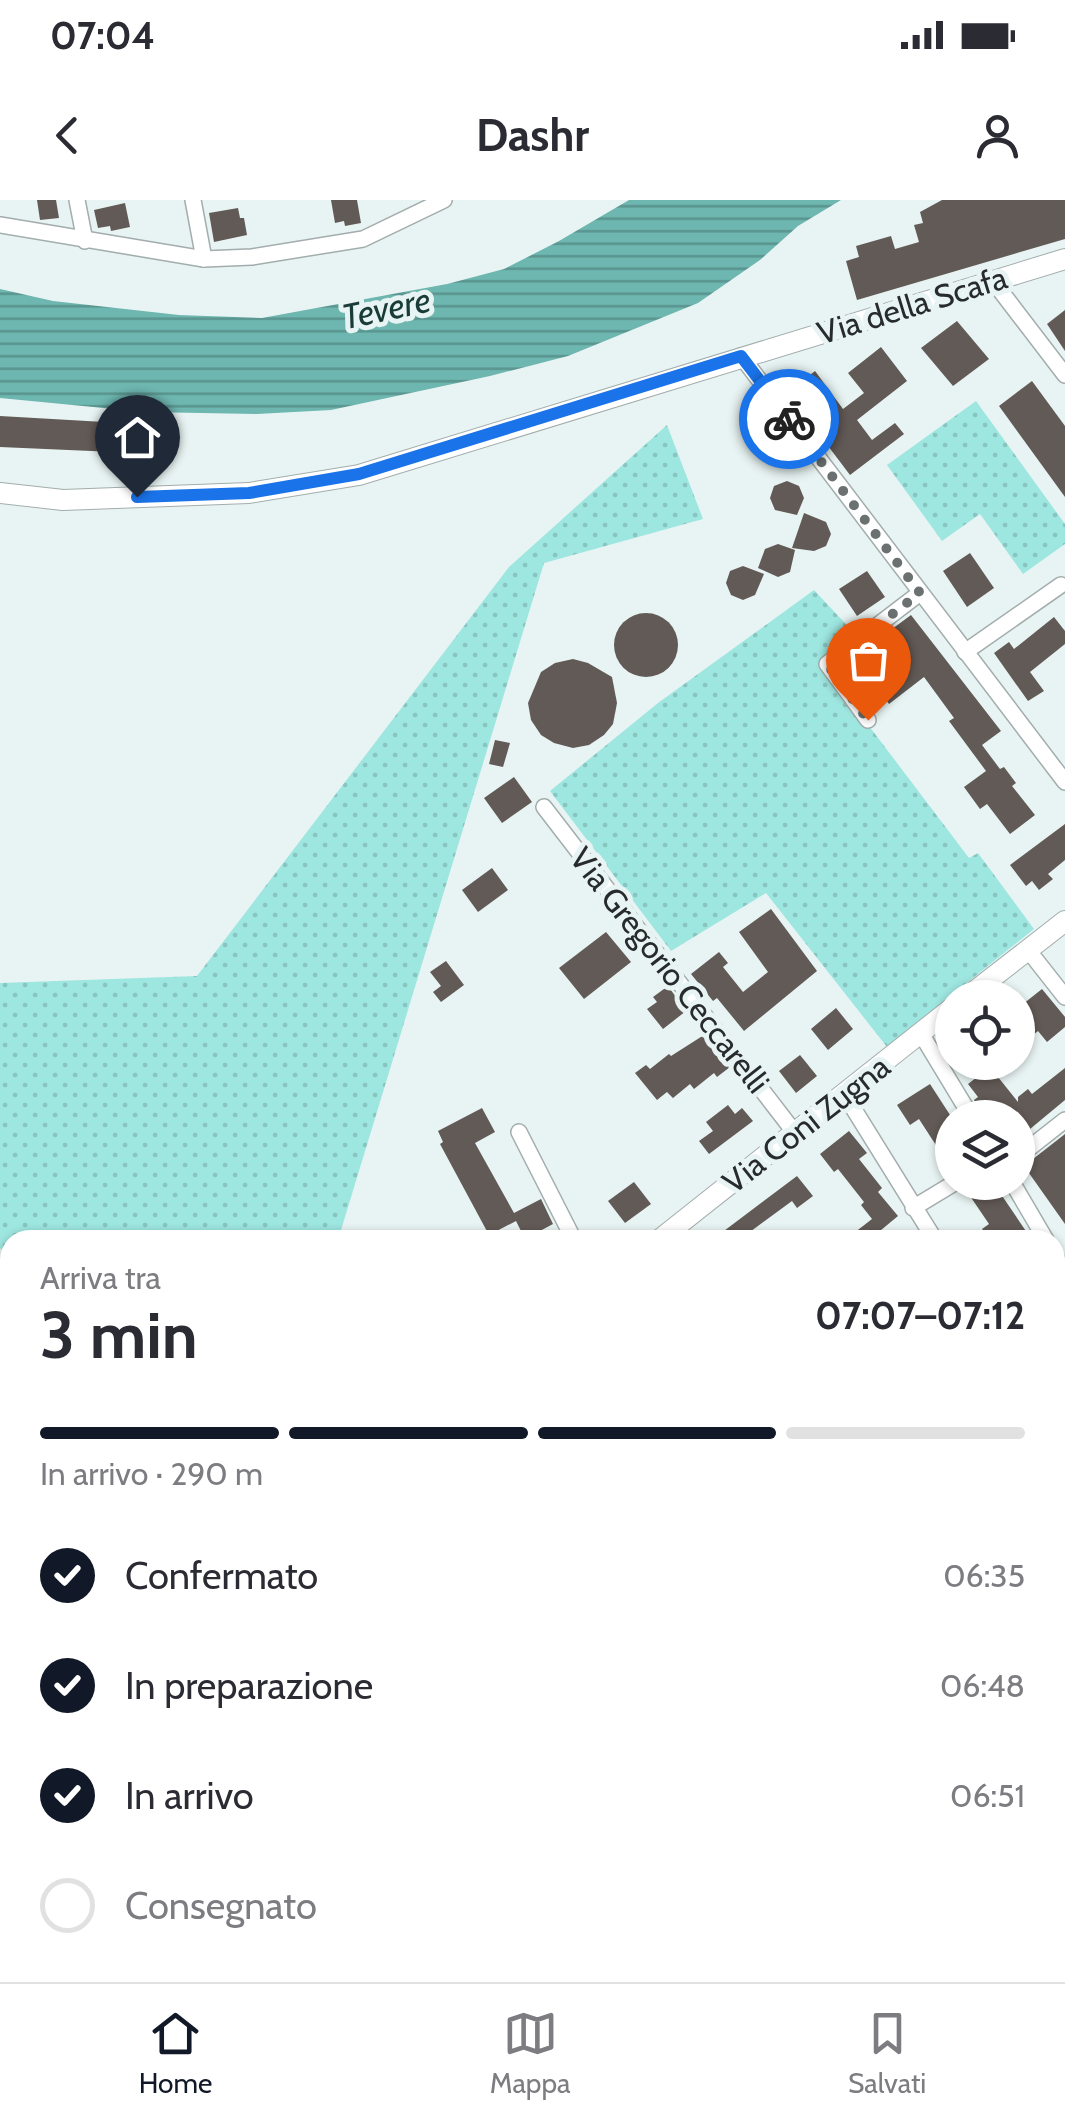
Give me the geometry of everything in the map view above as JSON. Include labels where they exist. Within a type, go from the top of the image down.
[{"type":"street","points":[[77,200],[85,240]]},
{"type":"street","points":[[193,200],[204,259]]},
{"type":"street","points":[[0,226],[204,259],[252,257],[363,239],[444,200]]},
{"type":"street","name":"Via della Scafa","points":[[0,493],[62,500],[249,493],[359,474],[1065,260]]},
{"type":"street","points":[[993,281],[1065,375]]},
{"type":"street","points":[[741,356],[965,652],[1062,773]]},
{"type":"street","points":[[965,652],[1062,585]]},
{"type":"street","points":[[868,720],[827,664],[920,593]]},
{"type":"street","name":"Via Gregorio Ceccarelli","points":[[544,807],[795,1133]]},
{"type":"street","points":[[989,980],[1065,921]]},
{"type":"street","points":[[1028,950],[1065,996]]},
{"type":"street","name":"Via Coni Zugna","points":[[672,1230],[935,1021]]},
{"type":"street","points":[[920,1032],[961,1100]]},
{"type":"street","points":[[844,1095],[928,1230]]},
{"type":"street","points":[[1035,1144],[1065,1120]]},
{"type":"street","points":[[519,1132],[569,1230]]},
{"type":"street","points":[[914,1208],[935,1195]]},
{"type":"street","points":[[1023,1200],[1040,1230]]},
{"type":"shaded area","points":[[976,401],[1065,524],[1065,544],[1023,574],[980,514],[942,541],[887,465]]},
{"type":"shaded area","points":[[667,425],[703,519],[544,563],[341,1230],[0,1230],[0,983],[197,976],[509,567]]},
{"type":"shaded area","points":[[814,590],[857,636],[819,660],[969,858],[978,853],[1034,929],[970,980],[935,980],[935,1008],[887,1047],[766,893],[671,951],[550,791],[658,703]]},
{"type":"water","name":"Tevere","points":[[629,200],[841,200],[798,226],[760,260],[698,303],[568,356],[490,376],[331,410],[257,414],[145,412],[0,398],[0,289],[53,301],[179,315],[262,318],[447,284],[504,269]]},
{"type":"building","points":[[37,200],[56,200],[59,218],[40,220]]},
{"type":"building","points":[[331,200],[357,200],[361,223],[335,223]]},
{"type":"building","points":[[942,200],[1065,200],[1065,239],[857,300],[846,261],[859,257],[856,246],[891,236],[895,249],[919,242],[914,225],[923,223],[920,212]]},
{"type":"building","points":[[125,203],[130,227],[111,231],[110,226],[98,228],[94,210]]},
{"type":"building","points":[[238,208],[247,235],[214,242],[209,213]]},
{"type":"building","points":[[1065,310],[1065,351],[1047,324]]},
{"type":"building","points":[[957,321],[989,359],[953,386],[921,348]]},
{"type":"building","points":[[881,347],[907,381],[857,420],[872,440],[895,423],[904,434],[850,475],[786,383],[800,373],[805,379],[815,371],[843,409],[864,393],[848,373]]},
{"type":"building","points":[[1032,381],[1065,426],[1065,497],[999,406]]},
{"type":"building","points":[[0,416],[139,424],[137,453],[0,447]]},
{"type":"building","points":[[787,481],[799,486],[804,498],[797,515],[775,510],[770,498],[774,486]]},
{"type":"building","points":[[804,513],[826,522],[831,534],[826,546],[814,551],[792,548]]},
{"type":"building","points":[[778,544],[795,550],[790,572],[778,577],[758,568],[765,549]]},
{"type":"building","points":[[970,553],[994,588],[967,607],[943,571]]},
{"type":"building","points":[[743,566],[764,574],[755,595],[743,600],[731,595],[726,583],[730,571]]},
{"type":"building","points":[[867,571],[885,597],[857,616],[839,589]]},
{"type":"building","points":[[646,613],[669,622],[678,645],[669,668],[646,677],[623,668],[614,645],[623,622]]},
{"type":"building","points":[[911,615],[1001,731],[982,745],[1000,769],[1004,767],[1016,783],[1012,786],[1035,815],[1010,834],[987,804],[980,809],[964,787],[986,771],[949,721],[954,718],[924,677],[889,704],[859,664],[897,635],[892,629]]},
{"type":"building","points":[[1054,617],[1065,631],[1065,644],[1030,672],[1044,691],[1028,701],[994,653],[1009,642],[1014,649]]},
{"type":"building","points":[[573,659],[612,677],[617,703],[613,724],[604,735],[589,745],[573,748],[541,735],[531,720],[528,703],[541,672],[555,663]]},
{"type":"building","points":[[495,740],[510,743],[503,767],[489,764]]},
{"type":"building","points":[[514,777],[532,802],[502,823],[484,798]]},
{"type":"building","points":[[1065,824],[1065,860],[1048,874],[1053,879],[1039,890],[1032,881],[1026,886],[1010,865]]},
{"type":"building","points":[[492,868],[508,890],[478,912],[462,890]]},
{"type":"building","points":[[771,909],[817,971],[744,1031],[691,974],[719,952],[728,963],[723,967],[743,992],[768,972],[739,932]]},
{"type":"building","points":[[606,932],[631,962],[584,999],[559,968]]},
{"type":"building","points":[[446,961],[464,985],[441,1002],[433,992],[441,986],[430,972]]},
{"type":"building","points":[[668,986],[686,1011],[663,1029],[647,1009],[657,1002],[653,997]]},
{"type":"building","points":[[1042,989],[1065,1017],[1065,1027],[1047,1042],[1038,1031],[1035,1033],[1035,995]]},
{"type":"building","points":[[836,1008],[853,1029],[828,1050],[811,1029]]},
{"type":"building","points":[[704,1035],[730,1067],[717,1077],[714,1073],[694,1089],[690,1084],[673,1098],[667,1092],[657,1100],[635,1073],[646,1065],[650,1069]]},
{"type":"building","points":[[800,1055],[817,1076],[796,1093],[779,1071]]},
{"type":"building","points":[[1065,1068],[1065,1100],[1035,1125],[1035,1100],[1018,1097],[1028,1089],[1032,1094]]},
{"type":"building","points":[[973,1080],[1000,1080],[1016,1100],[974,1100],[978,1097],[968,1084]]},
{"type":"building","points":[[930,1084],[940,1100],[935,1100],[935,1144],[919,1119],[910,1125],[897,1105]]},
{"type":"building","points":[[728,1105],[735,1114],[742,1108],[753,1121],[709,1154],[699,1141],[713,1131],[706,1122]]},
{"type":"building","points":[[482,1108],[495,1132],[475,1143],[514,1213],[541,1199],[553,1224],[542,1230],[520,1230],[516,1221],[499,1230],[486,1230],[440,1144],[443,1142],[438,1131]]},
{"type":"building","points":[[849,1131],[867,1153],[859,1159],[882,1188],[878,1192],[898,1216],[881,1230],[858,1230],[872,1219],[861,1205],[864,1202],[838,1169],[834,1172],[820,1154]]},
{"type":"building","points":[[1065,1134],[1065,1224],[1035,1182],[1035,1157]]},
{"type":"building","points":[[797,1176],[813,1196],[797,1208],[792,1201],[753,1230],[725,1230]]},
{"type":"building","points":[[634,1182],[651,1204],[625,1223],[608,1201]]},
{"type":"building","points":[[973,1200],[1004,1200],[1025,1230],[983,1230],[989,1224]]},
{"type":"way so far","points":[[789,419],[920,593],[827,664],[868,720]]},
{"type":"route","points":[[137,497],[249,493],[359,474],[741,356],[789,419]]}]
